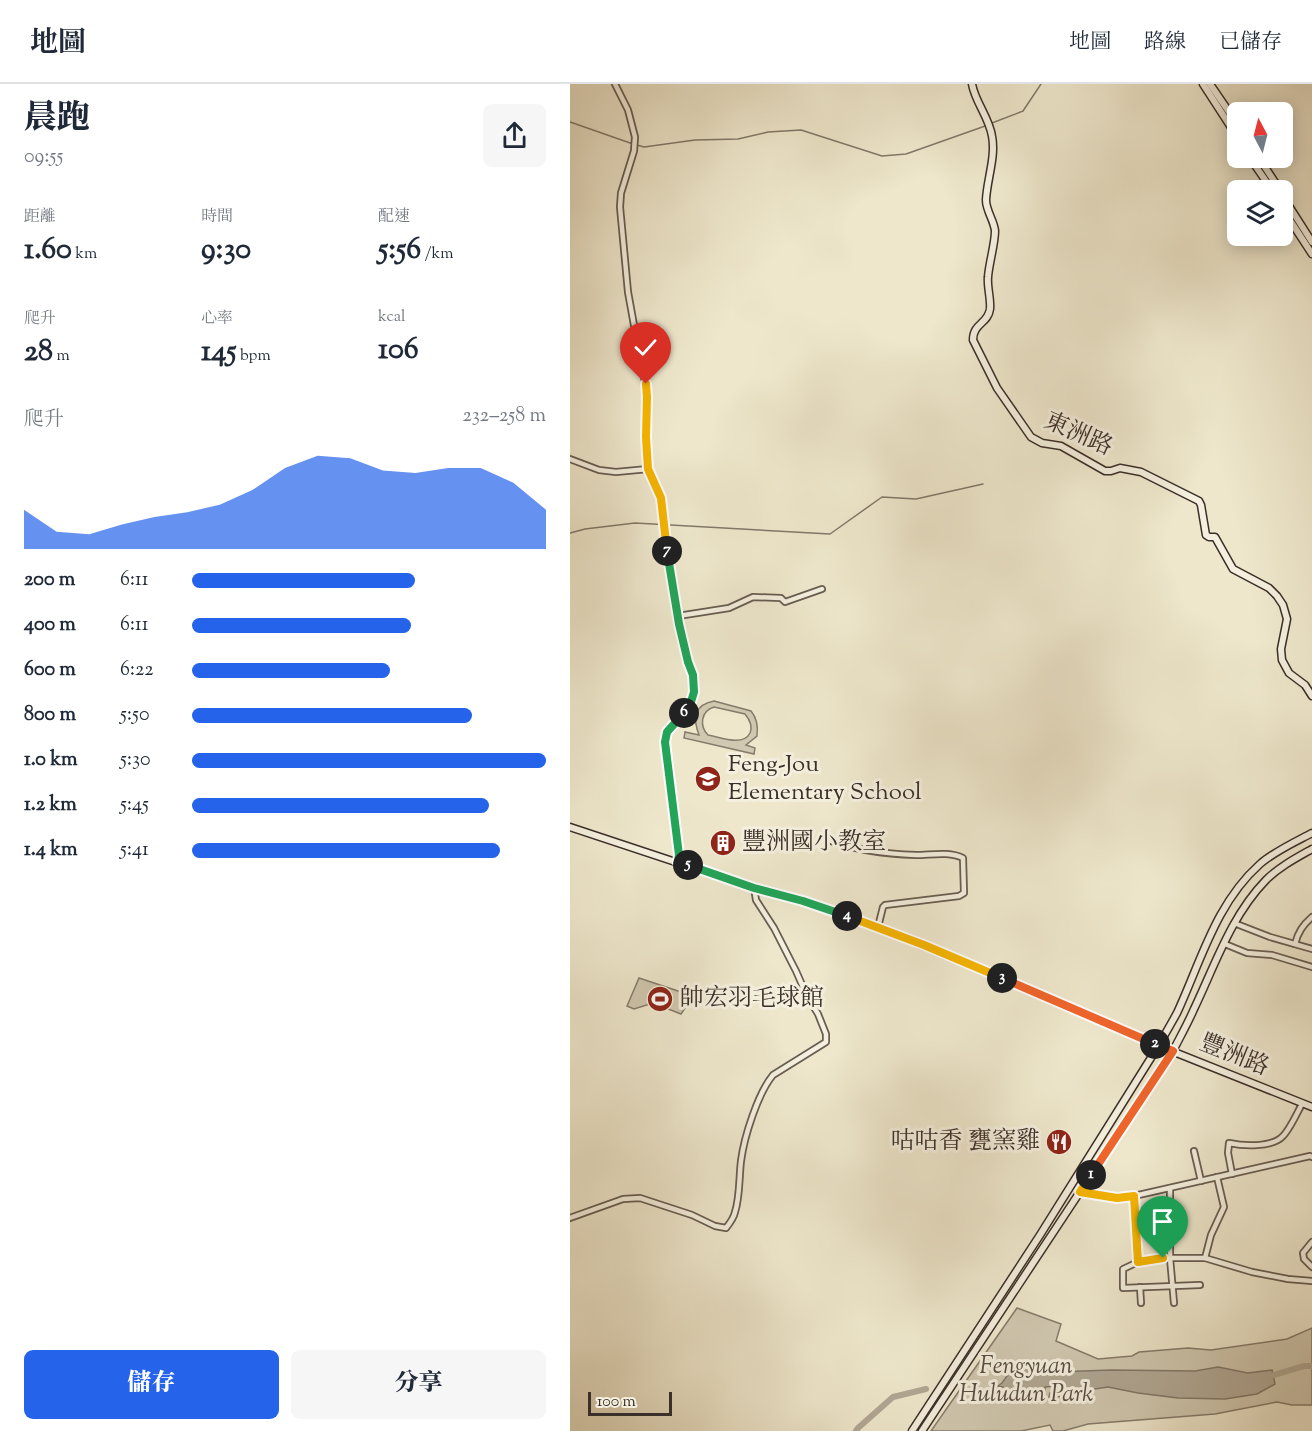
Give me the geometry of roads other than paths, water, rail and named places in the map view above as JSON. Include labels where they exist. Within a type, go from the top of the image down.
[{"type":"street","points":[[615,84],[628,110],[635,137],[634,151],[621,193],[620,218],[628,292],[640,364],[647,390],[648,469],[661,498],[665,540],[678,616],[693,675],[694,692],[690,705],[670,729],[665,739],[678,862]]},
{"type":"street","name":"東洲路","points":[[972,84],[989,125],[993,148],[986,202],[993,220],[995,234],[988,279],[990,308],[986,319],[977,327],[973,340],[997,388],[1029,434],[1037,441],[1061,446],[1106,471],[1120,468],[1141,472],[1199,501],[1206,535],[1215,537],[1233,569],[1269,588],[1283,605],[1287,619],[1281,649],[1282,660],[1289,673],[1305,685],[1312,696]]},
{"type":"street","points":[[1203,84],[1227,121]]},
{"type":"street","points":[[1210,84],[1227,109]]},
{"type":"street","points":[[1293,212],[1312,242]]},
{"type":"street","points":[[1293,225],[1312,254]]},
{"type":"street","points":[[570,459],[599,470],[648,469]]},
{"type":"street","points":[[678,616],[729,608],[753,597],[781,598],[785,602],[822,589]]},
{"type":"street","name":"豐洲路","points":[[570,827],[878,927],[1312,1107]]},
{"type":"street","points":[[912,1431],[1040,1235],[1158,1045],[1176,1014],[1209,937],[1235,892],[1261,864],[1312,833]]},
{"type":"street","points":[[831,841],[850,848],[914,855],[953,855],[963,858],[963,895],[885,905],[878,927]]},
{"type":"street","points":[[922,1431],[1173,1051],[1234,923],[1248,901],[1266,879],[1312,849]]},
{"type":"street","points":[[570,1218],[623,1199],[640,1198],[692,1215],[715,1226],[726,1228],[731,1221],[736,1211],[743,1150],[767,1082],[772,1075],[826,1042],[826,1034],[818,1014],[774,928],[756,900],[754,888]]},
{"type":"street","points":[[1295,944],[1298,933],[1312,917]]},
{"type":"street","points":[[1234,923],[1270,937],[1312,949]]},
{"type":"street","points":[[1225,944],[1247,953],[1272,955],[1312,967]]},
{"type":"street","points":[[1232,1174],[1228,1153],[1229,1143],[1267,1144],[1282,1138],[1302,1104]]},
{"type":"street","points":[[1194,1151],[1201,1181]]},
{"type":"street","points":[[1080,1192],[1117,1198],[1134,1196],[1311,1156]]},
{"type":"street","points":[[1204,1258],[1211,1235],[1224,1207],[1217,1177]]},
{"type":"street","points":[[1170,1188],[1170,1258],[1174,1303]]},
{"type":"street","points":[[1134,1196],[1138,1262]]},
{"type":"street","points":[[1312,1242],[1304,1254],[1304,1259],[1312,1267]]},
{"type":"street","points":[[1200,1286],[1124,1288],[1123,1269],[1138,1262],[1163,1258],[1204,1258],[1252,1272],[1312,1281]]},
{"type":"street","points":[[1140,1287],[1141,1304]]},
{"type":"waterway","points":[[992,123],[1023,111],[1041,84]]},
{"type":"waterway","points":[[570,122],[633,144]]},
{"type":"waterway","points":[[637,145],[644,147],[695,140],[738,139],[768,132],[801,130],[882,156],[906,154],[988,125]]},
{"type":"waterway","points":[[570,533],[635,523],[830,534],[882,497],[916,499],[983,484]]},
{"type":"waterway","points":[[1267,1377],[1304,1366],[1312,1366]]},
{"type":"waterway","points":[[856,1431],[893,1397],[926,1389]]},
{"type":"place","name":"Feng-Jou Elementary School","points":[[708,779]]},
{"type":"place","name":"豐洲國小教室","points":[[723,843]]},
{"type":"place","name":"帥宏羽毛球館","points":[[660,999]]},
{"type":"place","name":"咕咕香 甕窯雞","points":[[1059,1142]]},
{"type":"park label","name":"Fengyuan Huludun Park","points":[[1026,1381]]}]
